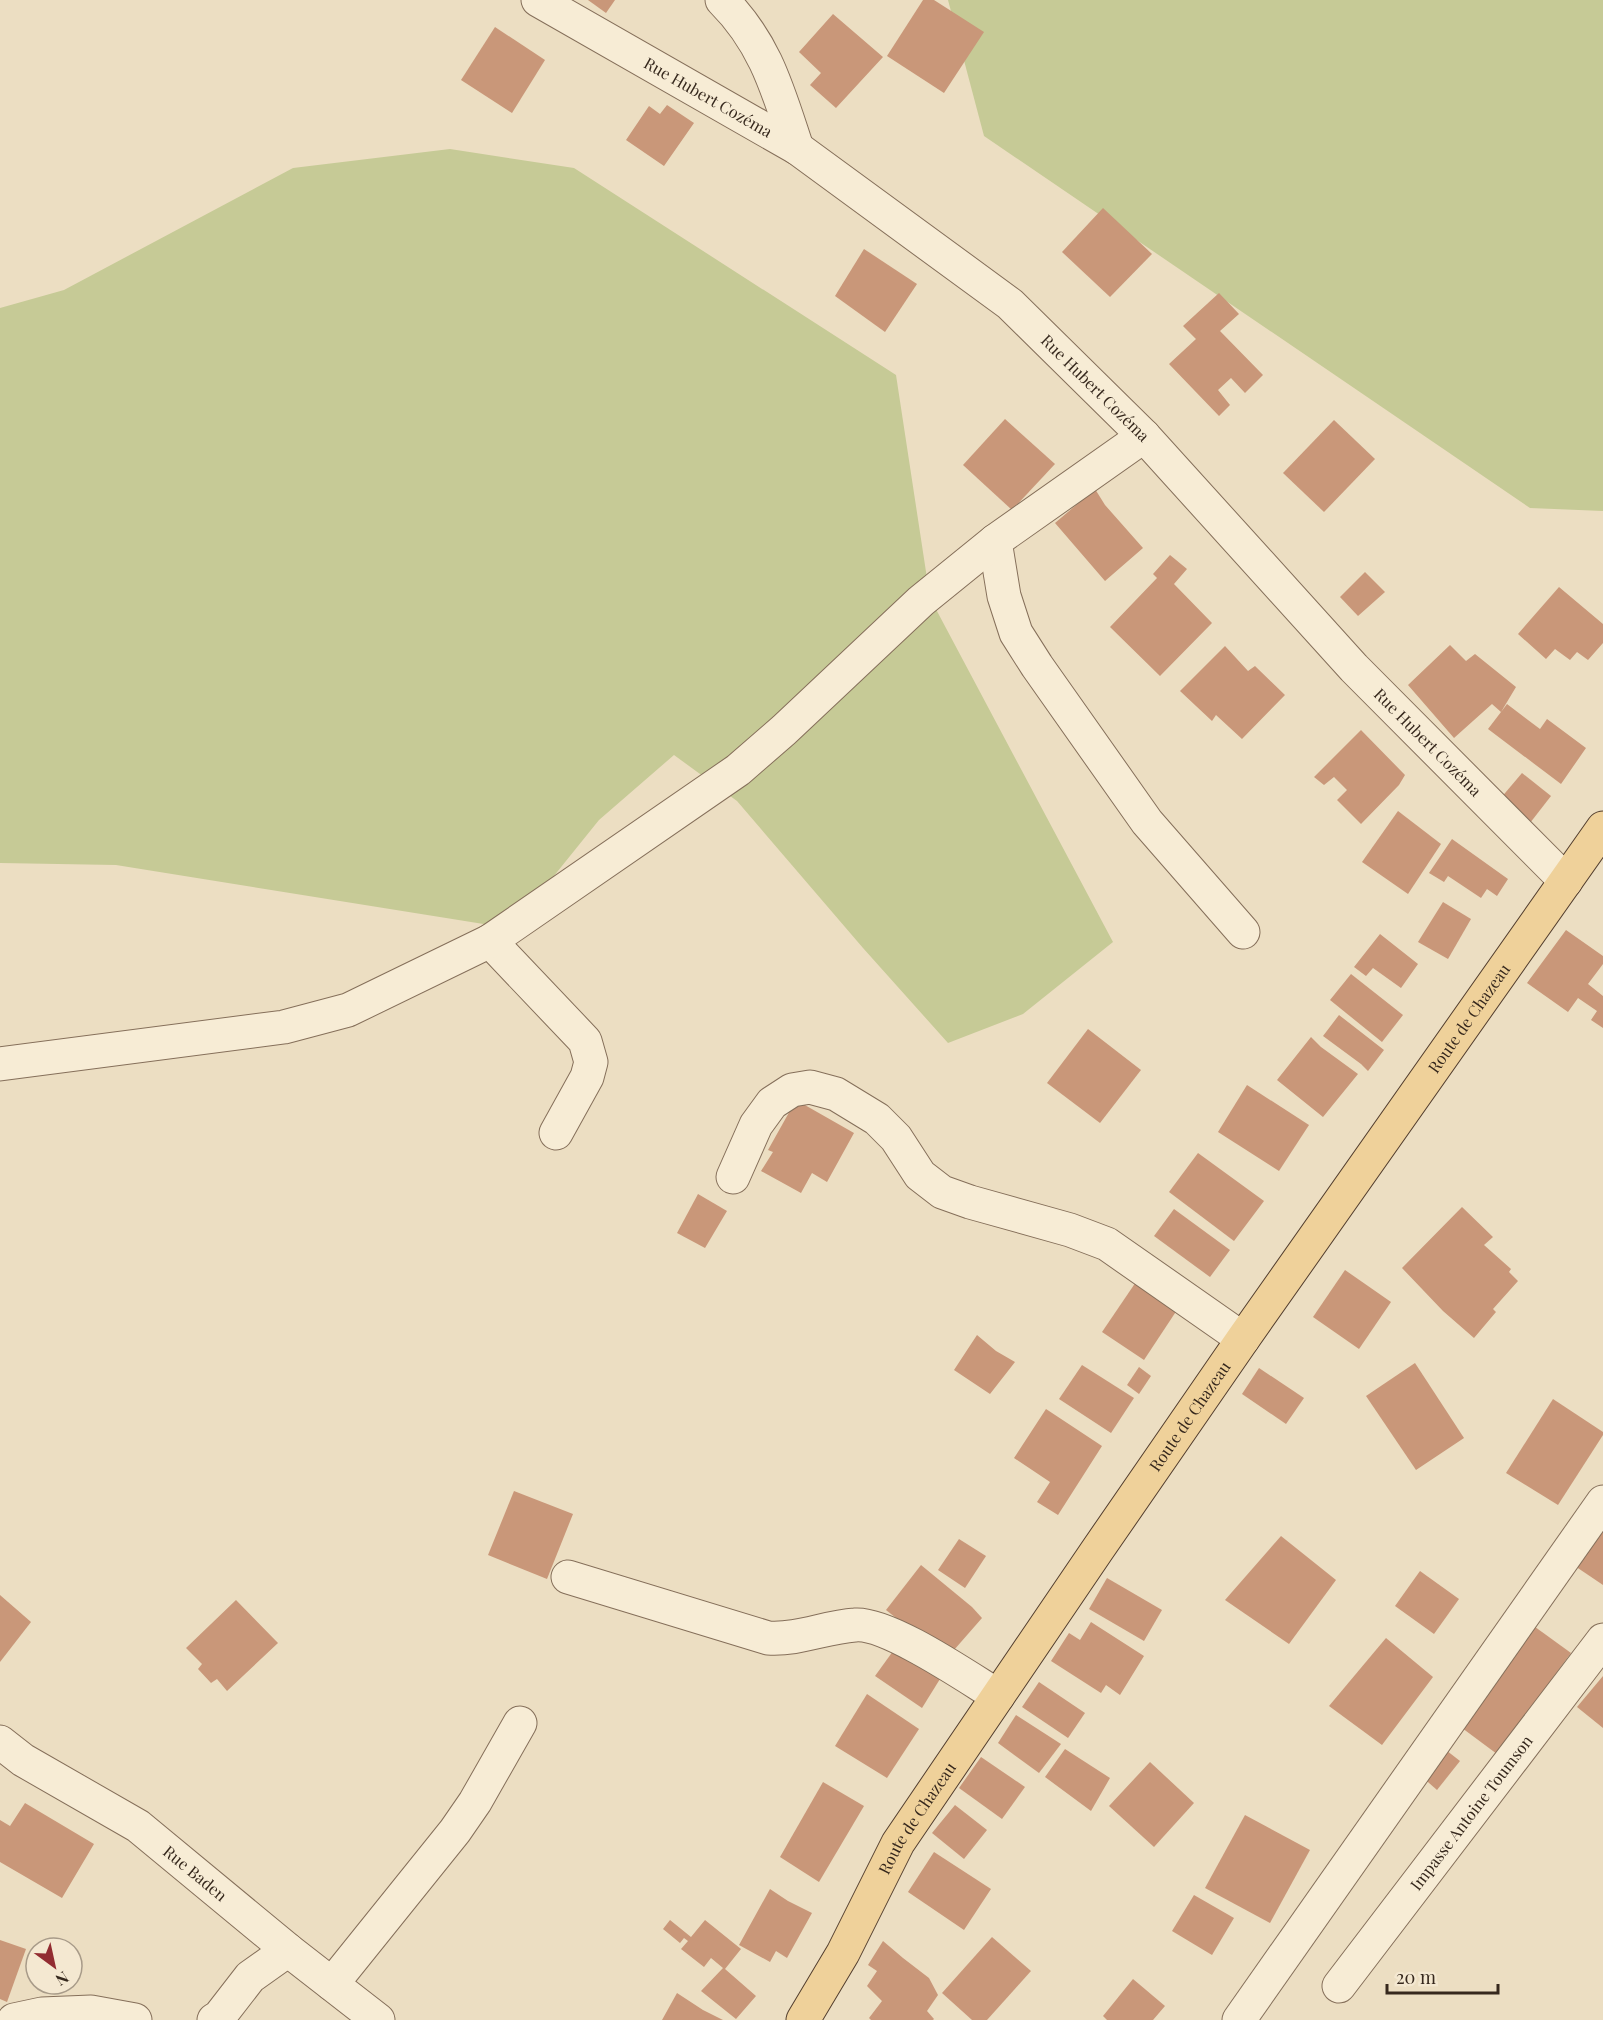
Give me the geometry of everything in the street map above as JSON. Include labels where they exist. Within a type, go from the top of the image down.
[{"type":"main road","name":"Route de Chazeau","points":[[803,2020],[843,1953],[898,1843],[1243,1339],[1603,828]]},
{"type":"street","name":"Rue Hubert Cozéma","points":[[538,0],[797,148],[1010,304],[1144,436],[1354,669],[1566,881]]},
{"type":"street","points":[[722,0],[755,41],[769,68],[797,148]]},
{"type":"street","points":[[0,1064],[284,1027],[348,1010],[490,940],[738,770],[921,602],[995,541],[1144,436]]},
{"type":"street","points":[[995,541],[1004,596],[1016,633],[1036,666],[1147,822],[1244,932]]},
{"type":"street","points":[[490,940],[585,1041],[591,1062],[587,1077],[556,1133]]},
{"type":"street","points":[[733,1177],[756,1125],[772,1103],[792,1090],[810,1087],[836,1094],[876,1119],[896,1138],[920,1175],[942,1192],[1070,1230],[1107,1244],[1243,1339]]},
{"type":"street","points":[[1239,2020],[1603,1502]]},
{"type":"street","points":[[568,1577],[768,1638],[785,1639],[854,1624],[870,1625],[893,1634],[998,1696]]},
{"type":"street","name":"Impasse Antoine Toumson","points":[[1339,1986],[1603,1640]]},
{"type":"street","points":[[332,1984],[455,1831],[475,1802],[520,1723]]},
{"type":"street","name":"Rue Baden","points":[[0,1742],[23,1760],[138,1826],[288,1950],[378,2020]]},
{"type":"street","points":[[214,2020],[219,2017],[250,1977],[288,1950]]},
{"type":"street","points":[[14,2020],[42,2014],[91,2012],[135,2020]]},
{"type":"green space","points":[[948,0],[1603,0],[1603,511],[1530,508],[984,136]]},
{"type":"green space","points":[[450,149],[574,168],[896,375],[930,598],[1113,942],[1023,1014],[948,1043],[737,801],[674,755],[599,820],[545,887],[496,926],[116,865],[0,863],[0,308],[64,290],[293,168]]},
{"type":"building","points":[[588,0],[615,0],[606,13]]},
{"type":"building","points":[[923,0],[934,0],[984,32],[944,93],[887,56]]},
{"type":"building","points":[[833,14],[883,57],[836,108],[810,85],[821,73],[799,52]]},
{"type":"building","points":[[495,27],[545,60],[512,113],[461,80]]},
{"type":"building","points":[[667,105],[694,123],[664,166],[626,140],[649,106],[660,114]]},
{"type":"building","points":[[1103,208],[1152,254],[1110,297],[1062,252]]},
{"type":"building","points":[[864,249],[917,284],[885,332],[835,296]]},
{"type":"building","points":[[1219,293],[1239,314],[1220,331],[1263,375],[1245,393],[1231,378],[1218,390],[1230,405],[1219,416],[1169,364],[1196,339],[1183,326]]},
{"type":"building","points":[[1005,419],[1055,464],[1012,510],[963,465]]},
{"type":"building","points":[[1334,420],[1375,459],[1324,512],[1283,473]]},
{"type":"building","points":[[1095,489],[1105,505],[1143,548],[1105,581],[1055,523]]},
{"type":"building","points":[[1170,555],[1187,569],[1174,584],[1212,623],[1160,676],[1110,627],[1157,578],[1153,574]]},
{"type":"building","points":[[1365,572],[1385,592],[1358,616],[1340,597]]},
{"type":"building","points":[[1559,587],[1603,624],[1603,643],[1588,660],[1577,652],[1570,660],[1555,649],[1546,659],[1518,634]]},
{"type":"building","points":[[1450,645],[1466,661],[1475,654],[1516,687],[1501,712],[1492,704],[1454,738],[1408,685]]},
{"type":"building","points":[[1225,646],[1248,671],[1255,666],[1285,695],[1242,739],[1216,715],[1212,721],[1180,691]]},
{"type":"building","points":[[1507,704],[1540,729],[1547,719],[1586,748],[1561,784],[1488,729]]},
{"type":"building","points":[[1361,730],[1405,775],[1399,785],[1361,824],[1337,800],[1347,790],[1334,777],[1324,785],[1314,777]]},
{"type":"building","points":[[1522,773],[1551,796],[1530,823],[1500,799]]},
{"type":"building","points":[[1398,811],[1441,844],[1408,894],[1362,862]]},
{"type":"building","points":[[1452,839],[1508,879],[1497,896],[1487,889],[1481,898],[1448,876],[1444,882],[1429,873]]},
{"type":"building","points":[[1443,902],[1471,919],[1448,959],[1418,942]]},
{"type":"building","points":[[1566,930],[1603,956],[1603,964],[1588,984],[1603,996],[1603,1028],[1591,1020],[1597,1011],[1578,998],[1568,1012],[1527,983]]},
{"type":"building","points":[[1380,934],[1418,964],[1401,988],[1373,968],[1366,976],[1354,967]]},
{"type":"building","points":[[1351,974],[1403,1015],[1382,1042],[1330,1000]]},
{"type":"building","points":[[1339,1015],[1384,1050],[1368,1071],[1323,1036]]},
{"type":"building","points":[[1088,1029],[1141,1070],[1100,1123],[1047,1083]]},
{"type":"building","points":[[1311,1037],[1358,1074],[1323,1117],[1277,1080]]},
{"type":"building","points":[[1247,1085],[1309,1125],[1279,1171],[1218,1132]]},
{"type":"building","points":[[796,1100],[854,1133],[827,1182],[812,1173],[801,1193],[761,1171],[773,1152],[768,1150]]},
{"type":"building","points":[[1198,1153],[1264,1201],[1234,1241],[1169,1192]]},
{"type":"building","points":[[698,1194],[727,1211],[705,1248],[677,1233]]},
{"type":"building","points":[[1462,1207],[1493,1237],[1484,1245],[1511,1269],[1509,1272],[1518,1281],[1493,1309],[1496,1312],[1474,1338],[1443,1311],[1402,1268]]},
{"type":"building","points":[[1174,1209],[1230,1250],[1210,1277],[1154,1236]]},
{"type":"building","points":[[1345,1270],[1391,1302],[1359,1349],[1313,1317]]},
{"type":"building","points":[[1140,1276],[1179,1307],[1144,1360],[1102,1332]]},
{"type":"building","points":[[977,1335],[996,1351],[1015,1362],[990,1394],[954,1370]]},
{"type":"building","points":[[1415,1363],[1464,1438],[1416,1470],[1366,1396]]},
{"type":"building","points":[[1082,1365],[1134,1398],[1111,1433],[1059,1399]]},
{"type":"building","points":[[1139,1367],[1151,1376],[1139,1394],[1127,1385]]},
{"type":"building","points":[[1259,1368],[1304,1398],[1286,1424],[1242,1394]]},
{"type":"building","points":[[1553,1399],[1603,1432],[1558,1505],[1506,1473]]},
{"type":"building","points":[[1046,1409],[1102,1446],[1058,1515],[1037,1502],[1050,1482],[1014,1458]]},
{"type":"building","points":[[514,1491],[573,1514],[547,1579],[488,1555]]},
{"type":"building","points":[[1603,1507],[1603,1585],[1566,1560]]},
{"type":"building","points":[[1281,1536],[1336,1580],[1289,1644],[1225,1600]]},
{"type":"building","points":[[959,1539],[986,1556],[965,1588],[938,1570]]},
{"type":"building","points":[[921,1565],[982,1618],[947,1658],[886,1610]]},
{"type":"building","points":[[1420,1571],[1459,1599],[1434,1634],[1395,1606]]},
{"type":"building","points":[[1107,1578],[1162,1610],[1144,1641],[1089,1609]]},
{"type":"building","points":[[0,1595],[31,1622],[0,1662]]},
{"type":"building","points":[[236,1600],[278,1643],[227,1691],[217,1679],[211,1683],[198,1669],[202,1664],[186,1648]]},
{"type":"building","points":[[1091,1622],[1144,1656],[1120,1695],[1106,1685],[1101,1693],[1051,1661],[1069,1633],[1080,1640]]},
{"type":"building","points":[[1531,1624],[1571,1653],[1497,1754],[1458,1725]]},
{"type":"building","points":[[1386,1638],[1433,1677],[1382,1745],[1329,1706]]},
{"type":"building","points":[[896,1647],[940,1679],[922,1708],[875,1676]]},
{"type":"building","points":[[1603,1676],[1603,1728],[1577,1707]]},
{"type":"building","points":[[1039,1682],[1085,1713],[1068,1738],[1022,1707]]},
{"type":"building","points":[[867,1694],[919,1729],[887,1778],[835,1746]]},
{"type":"building","points":[[1016,1715],[1061,1744],[1039,1773],[998,1743]]},
{"type":"building","points":[[1442,1747],[1460,1761],[1437,1790],[1420,1775]]},
{"type":"building","points":[[1065,1749],[1110,1778],[1091,1811],[1045,1777]]},
{"type":"building","points":[[981,1757],[1025,1787],[1002,1819],[959,1788]]},
{"type":"building","points":[[1150,1762],[1194,1803],[1154,1847],[1109,1806]]},
{"type":"building","points":[[823,1782],[864,1806],[819,1882],[780,1857]]},
{"type":"building","points":[[25,1803],[94,1844],[62,1898],[0,1862],[0,1820],[10,1826]]},
{"type":"building","points":[[955,1805],[987,1830],[964,1859],[932,1833]]},
{"type":"building","points":[[1245,1815],[1310,1850],[1270,1923],[1205,1888]]},
{"type":"building","points":[[934,1852],[991,1889],[964,1930],[908,1892]]},
{"type":"building","points":[[770,1889],[812,1913],[787,1958],[776,1951],[770,1962],[739,1945]]},
{"type":"building","points":[[1194,1895],[1234,1918],[1212,1955],[1172,1931]]},
{"type":"building","points":[[670,1920],[691,1937],[705,1920],[741,1949],[725,1969],[756,1996],[736,2019],[701,1991],[723,1968],[711,1958],[704,1967],[681,1949],[688,1941],[684,1938],[680,1943],[663,1929]]},
{"type":"building","points":[[992,1937],[1031,1971],[987,2020],[972,2020],[942,1993]]},
{"type":"building","points":[[0,1940],[24,1948],[24,1955],[7,2002],[0,1999]]},
{"type":"building","points":[[883,1941],[929,1978],[938,1995],[927,2011],[933,2020],[871,2020],[869,2018],[882,2001],[867,1986],[877,1971],[868,1965]]},
{"type":"building","points":[[1133,1979],[1165,2006],[1153,2020],[1107,2020],[1103,2016]]},
{"type":"building","points":[[677,1993],[703,2010],[723,2020],[662,2020]]}]
